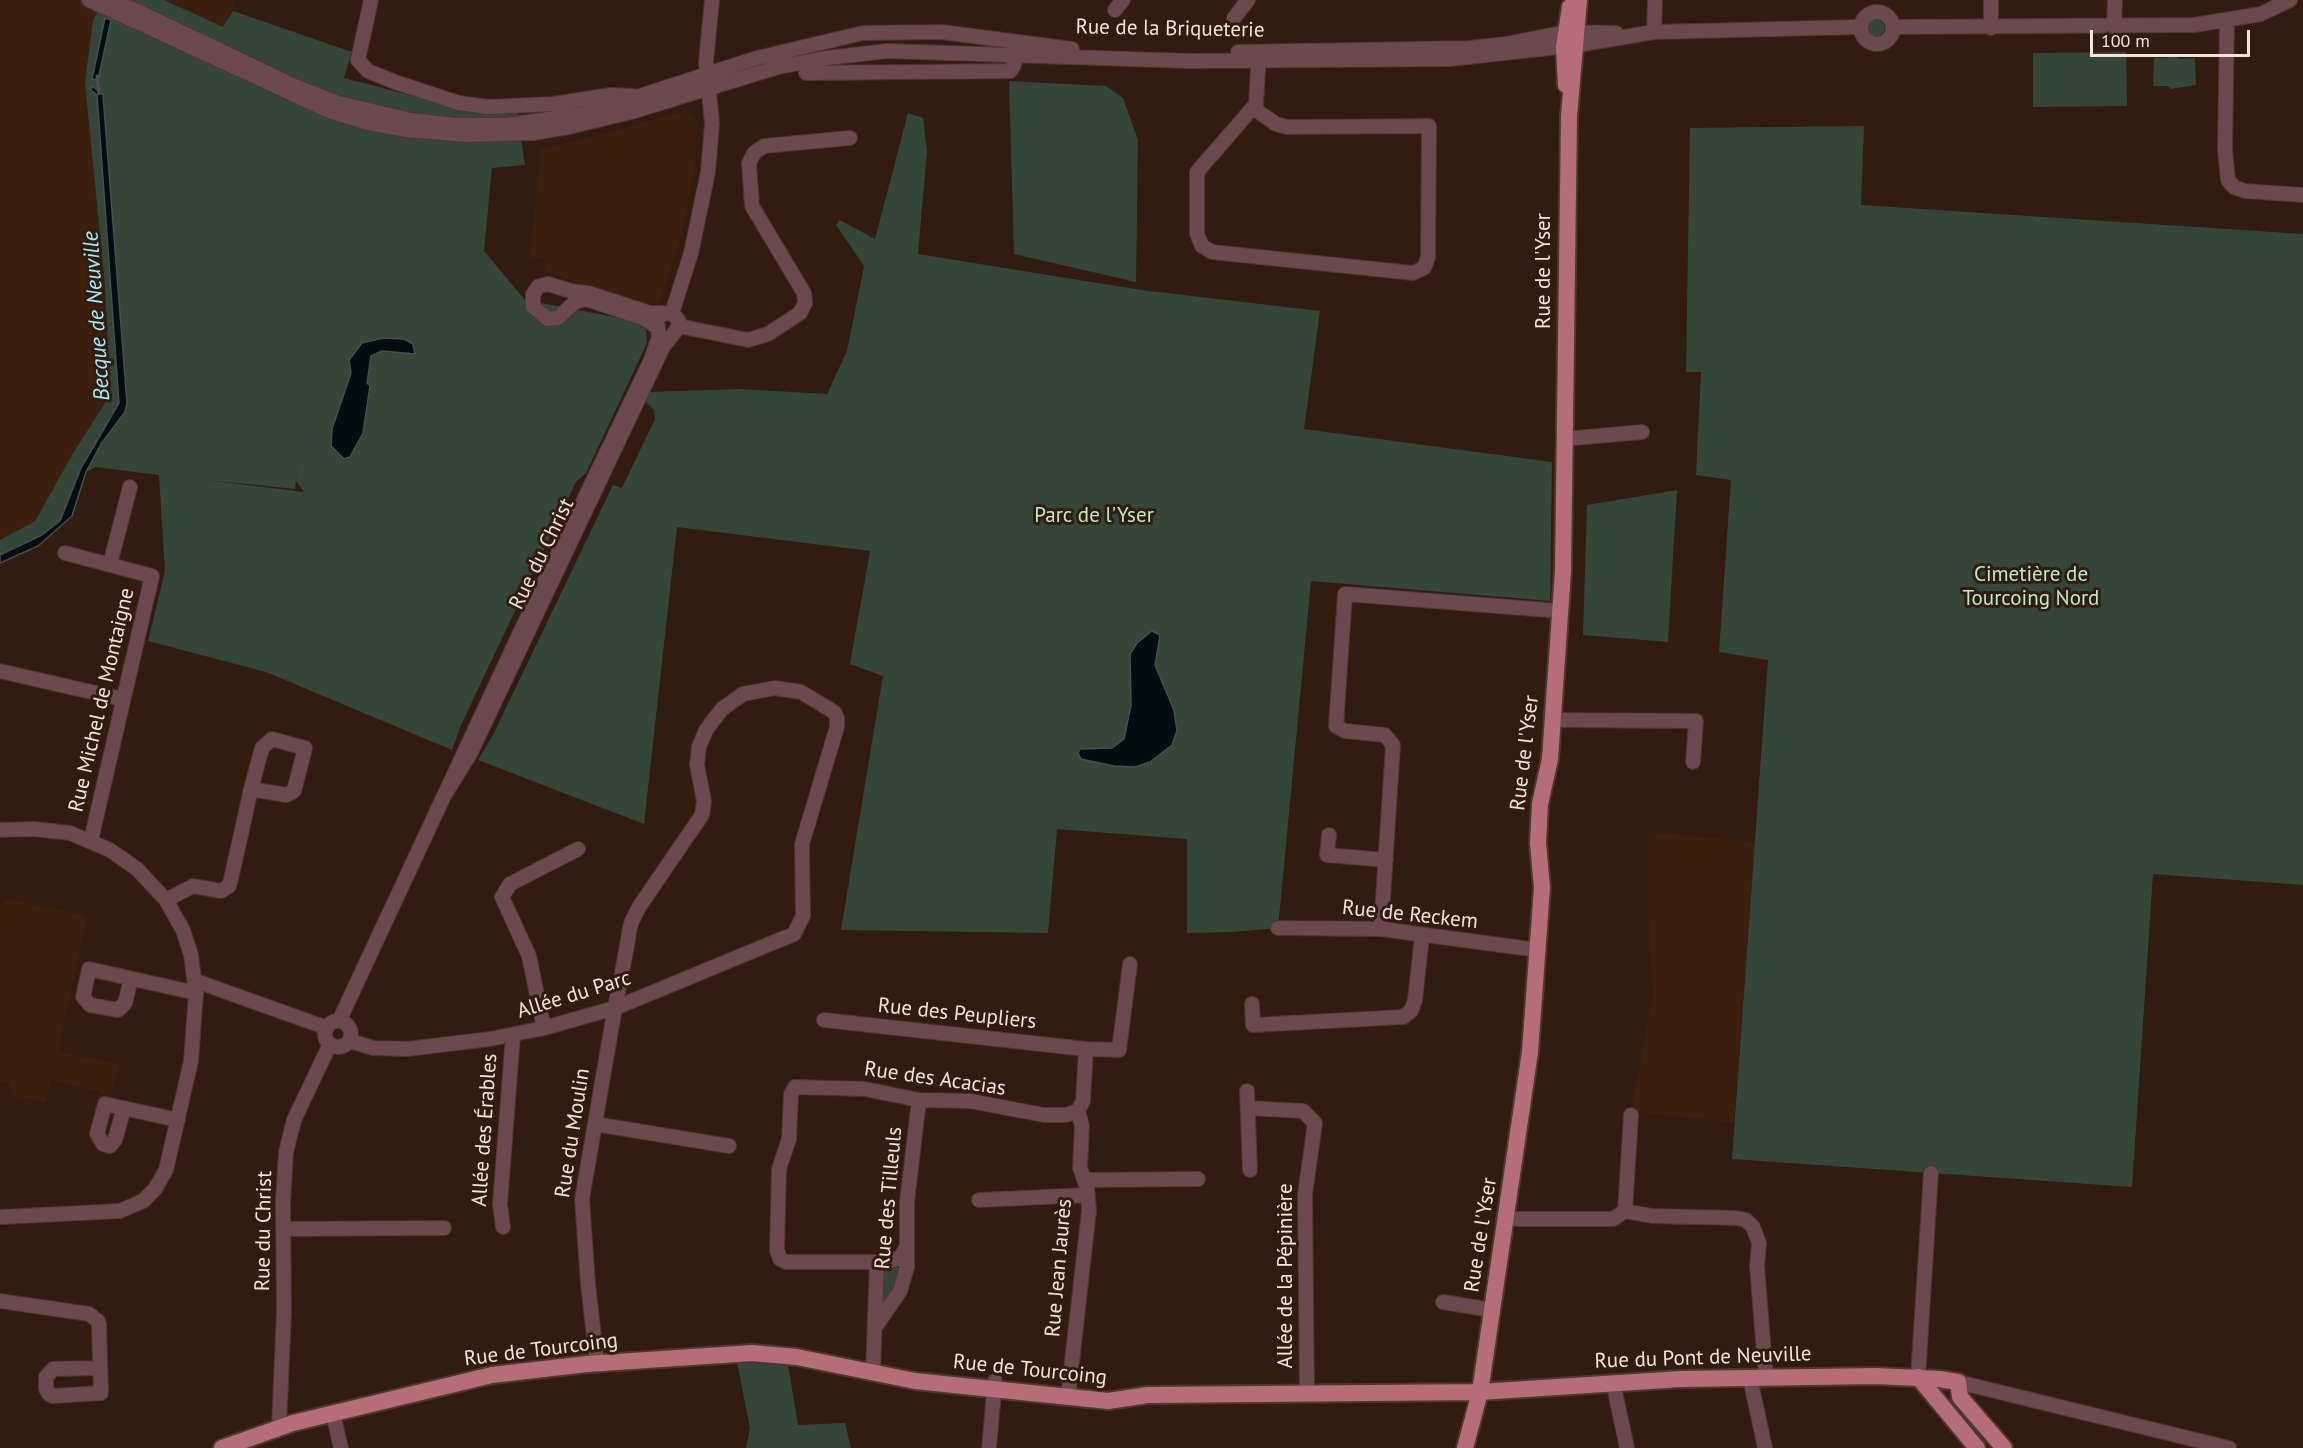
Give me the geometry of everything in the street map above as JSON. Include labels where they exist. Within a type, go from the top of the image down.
[{"type":"main road","name":"Rue de l'Yser","points":[[1465,1448],[1480,1392],[1528,1076],[1538,950],[1542,888],[1538,843],[1540,804],[1550,759],[1560,611],[1571,0]]},
{"type":"main road","name":"Rue de l'Yser","points":[[1571,39],[1579,0]]},
{"type":"main road","name":"Rue de Tourcoing","points":[[222,1448],[279,1427],[492,1376],[597,1363],[766,1353],[873,1372],[919,1373],[1068,1392],[1169,1395]]},
{"type":"main road","name":"Rue du Pont de Neuville","points":[[1169,1395],[1480,1392],[1613,1382],[1758,1378],[1918,1377],[1958,1382]]},
{"type":"main road","points":[[1918,1377],[1977,1448]]},
{"type":"main road","points":[[1958,1382],[1960,1397],[2004,1448]]},
{"type":"street","points":[[89,0],[116,4],[295,86],[351,107],[411,120],[456,125],[507,125],[556,119],[708,80]]},
{"type":"street","points":[[371,0],[358,54],[361,64],[368,71],[424,92],[467,104],[502,107],[554,104],[610,95],[638,97]]},
{"type":"street","points":[[658,329],[657,319],[668,313],[691,253],[707,180],[711,136],[706,51],[712,0]]},
{"type":"street","points":[[1234,18],[1248,0]]},
{"type":"street","points":[[1654,32],[1655,0]]},
{"type":"street","points":[[1991,0],[1991,28]]},
{"type":"street","points":[[2114,27],[2115,0]]},
{"type":"street","points":[[2272,10],[2290,0]]},
{"type":"street","points":[[1893,27],[2114,27],[2227,21],[2303,2]]},
{"type":"street","points":[[116,4],[271,86],[347,117],[390,127],[444,134],[533,134],[569,128],[631,112],[708,80]]},
{"type":"street","points":[[1877,6],[1889,17],[1893,27],[1888,39],[1876,44],[1864,39],[1860,27],[1864,17],[1877,6]]},
{"type":"street","points":[[2227,21],[2225,149],[2228,180],[2234,188],[2245,191],[2303,195]]},
{"type":"street","name":"Rue de la Briqueterie","points":[[708,80],[860,54],[923,51],[1016,55],[1259,56],[1469,48],[1654,32],[1860,27]]},
{"type":"street","name":"Rue de la Briqueterie","points":[[708,80],[806,44],[863,33],[923,31],[1053,47],[1151,54],[1259,56]]},
{"type":"street","points":[[1000,39],[1016,55]]},
{"type":"street","points":[[806,73],[1010,71],[1016,55],[1024,50],[1053,47]]},
{"type":"street","points":[[1253,108],[1276,124],[1287,127],[1429,126],[1428,257],[1424,268],[1413,273],[1212,252],[1202,246],[1197,234],[1197,172],[1253,108],[1258,94],[1259,56]]},
{"type":"street","points":[[533,134],[555,124],[554,104]]},
{"type":"street","points":[[556,119],[569,128]]},
{"type":"street","points":[[676,330],[678,319],[668,313],[650,313],[588,292],[570,291],[548,284],[539,286],[533,294],[533,307],[548,319],[558,318],[575,302],[586,299],[643,318],[665,335],[676,330],[748,340],[768,334],[800,313],[805,303],[804,293],[752,206],[749,163],[754,153],[764,146],[850,138]]},
{"type":"street","name":"Rue du Christ","points":[[333,1024],[447,791],[651,360],[659,340],[658,329]]},
{"type":"street","name":"Rue du Christ","points":[[447,791],[470,754],[663,347],[676,330]]},
{"type":"street","points":[[1564,439],[1642,432]]},
{"type":"street","name":"Rue Michel de Montaigne","points":[[110,564],[130,487]]},
{"type":"street","name":"Rue Michel de Montaigne","points":[[65,553],[152,576],[91,840]]},
{"type":"street","points":[[1381,929],[1393,742],[1385,735],[1345,731],[1336,726],[1345,594],[1560,611]]},
{"type":"street","points":[[0,671],[123,699]]},
{"type":"street","name":"Rue du Moulin","points":[[597,1363],[582,1208],[630,927],[639,907],[702,815],[704,801],[698,756],[702,738],[716,715],[743,694],[775,688],[801,692],[834,712]]},
{"type":"street","name":"Allée du Parc","points":[[350,1041],[373,1048],[407,1048],[513,1035],[544,1028],[615,1008],[783,940],[798,928],[803,916],[802,844],[837,727],[834,712]]},
{"type":"street","points":[[1553,720],[1696,721],[1693,762]]},
{"type":"street","points":[[166,900],[186,887],[221,891],[229,886],[251,789],[262,748],[267,740],[279,740],[305,748],[297,788],[290,794],[251,789]]},
{"type":"street","points":[[0,830],[45,829],[91,840],[129,863],[145,876],[166,900],[183,930],[196,987],[193,1049],[178,1120],[163,1177],[148,1196],[136,1205],[109,1212],[1,1216]]},
{"type":"street","points":[[1329,835],[1327,855],[1386,860]]},
{"type":"street","points":[[544,1028],[529,956],[502,897],[510,884],[578,849]]},
{"type":"street","name":"Rue de Reckem","points":[[1278,928],[1381,929],[1538,950]]},
{"type":"street","points":[[1252,1004],[1253,1025],[1403,1017],[1411,1011],[1415,1000],[1422,936]]},
{"type":"street","points":[[1086,1049],[1119,1050],[1130,964]]},
{"type":"street","points":[[131,979],[196,987],[350,1028],[350,1041],[340,1047],[330,1044],[326,1037],[333,1024]]},
{"type":"street","name":"Rue des Peupliers","points":[[824,1020],[1086,1049]]},
{"type":"street","name":"Allée des Érables","points":[[503,1227],[500,1204],[513,1035]]},
{"type":"street","name":"Rue du Christ","points":[[279,1427],[287,1142],[297,1114],[330,1044]]},
{"type":"street","name":"Rue Jean Jaurès","points":[[1068,1392],[1089,1211],[1088,1195],[1080,1162],[1082,1126],[1077,1111],[1083,1101],[1086,1049]]},
{"type":"street","name":"Rue des Acacias","points":[[877,1262],[786,1262],[778,1255],[779,1169],[789,1139],[790,1094],[795,1087],[800,1085],[866,1089],[919,1100],[970,1101],[1052,1115],[1066,1115],[1077,1111]]},
{"type":"street","name":"Allée de la Pépinière","points":[[1247,1091],[1250,1170]]},
{"type":"street","name":"Rue des Tilleuls","points":[[876,1326],[902,1287],[907,1267],[907,1202],[919,1100]]},
{"type":"street","points":[[124,1108],[178,1120]]},
{"type":"street","name":"Allée de la Pépinière","points":[[1248,1108],[1298,1109],[1310,1116],[1315,1123],[1305,1194],[1306,1394]]},
{"type":"street","points":[[1625,1211],[1631,1115]]},
{"type":"street","points":[[595,1125],[729,1146]]},
{"type":"street","points":[[1918,1377],[1931,1173]]},
{"type":"street","points":[[1084,1180],[1198,1179]]},
{"type":"street","points":[[979,1200],[1088,1195]]},
{"type":"street","points":[[1506,1220],[1613,1219],[1625,1211],[1657,1217],[1741,1218],[1750,1224],[1760,1248],[1757,1266],[1758,1378],[1765,1448]]},
{"type":"street","points":[[283,1229],[444,1228]]},
{"type":"street","points":[[877,1262],[895,1261],[906,1248]]},
{"type":"street","name":"Rue des Tilleuls","points":[[873,1372],[877,1262]]},
{"type":"street","points":[[0,1301],[93,1316],[99,1325],[100,1368]]},
{"type":"street","points":[[1443,1302],[1492,1310]]},
{"type":"street","points":[[1613,1382],[1627,1448]]},
{"type":"street","name":"Rue du Pont de Neuville","points":[[1958,1382],[2229,1448]]},
{"type":"street","points":[[989,1448],[995,1384]]},
{"type":"street","points":[[333,1414],[341,1448]]},
{"type":"shaded area","points":[[0,0],[104,0],[105,285],[110,395],[34,521],[0,540]]},
{"type":"shaded area","points":[[164,0],[236,0],[223,28]]},
{"type":"shaded area","points":[[105,18],[111,20],[98,80],[92,79]]},
{"type":"shaded area","points":[[92,86],[103,95],[127,403],[125,412],[101,444],[86,472],[72,516],[38,546],[0,563],[0,555],[42,535],[60,521],[81,468],[119,403],[97,95],[91,90]]},
{"type":"shaded area","points":[[685,111],[692,115],[697,125],[695,168],[679,244],[659,303],[648,306],[545,272],[544,259],[530,257],[541,149],[587,139]]},
{"type":"shaded area","points":[[383,338],[404,339],[413,344],[415,354],[382,351],[371,356],[367,383],[370,386],[363,433],[350,457],[344,459],[331,446],[332,429],[351,373],[349,360],[362,343]]},
{"type":"shaded area","points":[[1152,631],[1160,635],[1155,665],[1174,710],[1177,731],[1172,745],[1150,762],[1135,767],[1114,766],[1081,759],[1078,753],[1080,749],[1112,748],[1124,739],[1131,705],[1130,654],[1137,643]]},
{"type":"shaded area","points":[[1648,832],[1755,842],[1734,1123],[1631,1111],[1653,996],[1648,910]]},
{"type":"shaded area","points":[[10,899],[87,917],[58,1051],[119,1065],[111,1097],[102,1092],[51,1080],[46,1103],[11,1095],[10,1084],[0,1081],[0,906]]},
{"type":"green space","points":[[104,0],[164,0],[223,27],[233,11],[352,52],[344,78],[436,102],[517,111],[525,165],[492,168],[484,251],[525,300],[641,322],[646,331],[647,343],[586,473],[576,482],[461,725],[452,750],[266,672],[148,641],[165,571],[159,475],[96,467],[86,472],[101,444],[125,412],[103,95],[97,94],[119,403],[81,468],[60,521],[42,535],[0,555],[0,540],[35,521],[72,455],[110,395],[105,285],[85,82],[93,20]],"holes":[[[299,450],[296,481],[304,492],[207,480],[295,489]]]},
{"type":"green space","points":[[1876,19],[1882,22],[1885,28],[1882,34],[1876,37],[1870,34],[1867,28],[1870,22]]},
{"type":"green space","points":[[2126,52],[2127,106],[2033,107],[2033,53]]},
{"type":"green space","points":[[2171,55],[2181,59],[2195,58],[2196,85],[2171,89],[2168,86],[2153,86],[2154,58],[2168,58]]},
{"type":"green space","points":[[1009,81],[1106,86],[1123,98],[1138,140],[1136,282],[1014,254]]},
{"type":"green space","name":"Parc de l'Yser","points":[[908,113],[923,118],[927,151],[918,254],[1141,290],[1320,311],[1304,429],[1552,462],[1550,601],[1311,581],[1278,928],[1187,933],[1187,839],[1057,829],[1048,933],[841,930],[883,676],[850,664],[870,551],[677,527],[644,824],[478,760],[493,735],[613,485],[622,488],[655,419],[654,410],[646,402],[648,392],[739,389],[827,394],[847,351],[864,266],[836,225],[840,220],[875,239]]},
{"type":"green space","name":"Cimetière de Tourcoing Nord","points":[[1864,126],[1861,205],[2303,234],[2303,885],[2153,874],[2132,1187],[1732,1159],[1768,660],[1719,652],[1731,480],[1696,475],[1701,372],[1686,372],[1690,128]]},
{"type":"green space","points":[[1677,490],[1668,642],[1583,635],[1587,505]]},
{"type":"green space","points":[[888,1267],[901,1268],[899,1284],[884,1304],[881,1304],[881,1276]]},
{"type":"green space","points":[[737,1362],[788,1365],[798,1425],[845,1423],[851,1448],[746,1448],[750,1428]]},
{"type":"waterway","name":"Becque de Neuville","points":[[97,76],[99,94]]}]
